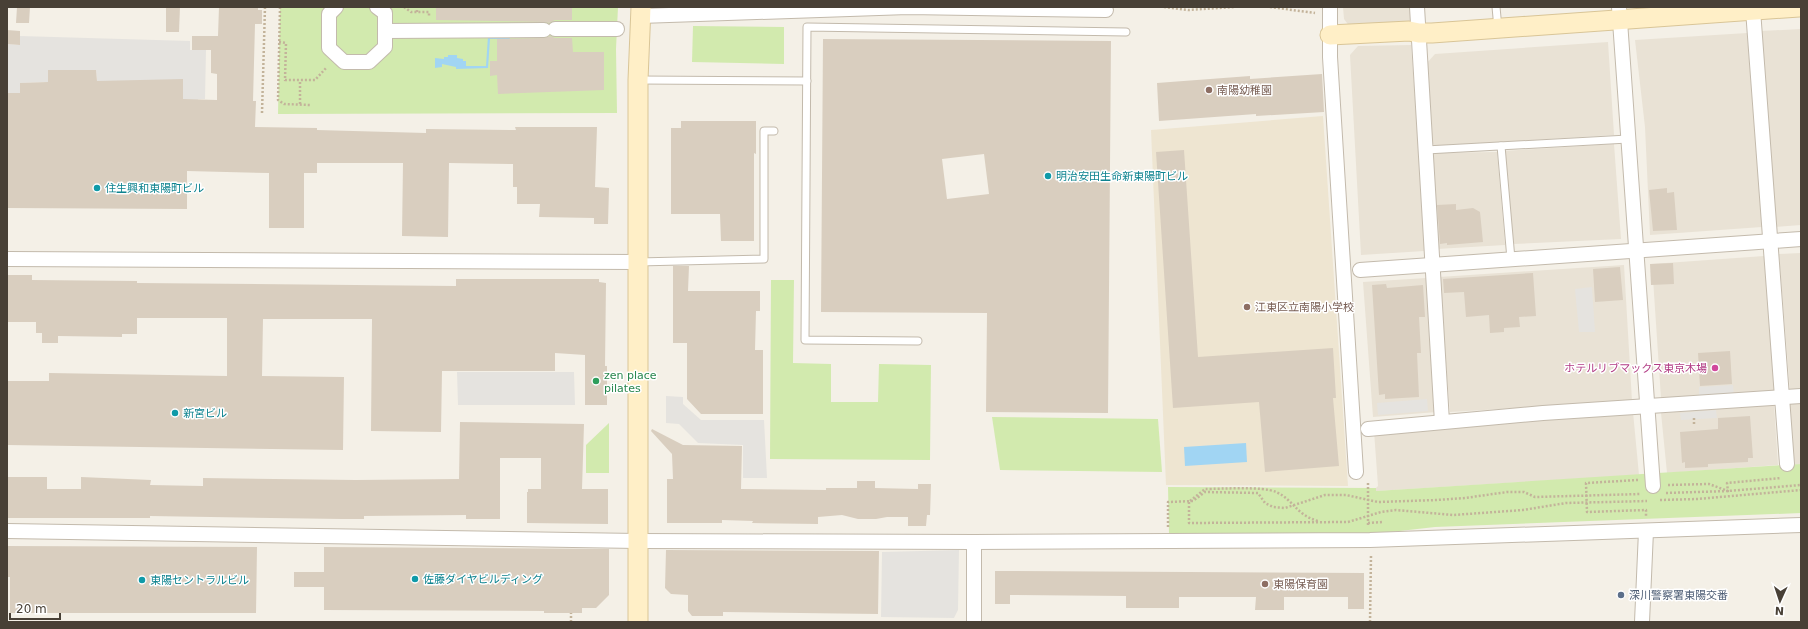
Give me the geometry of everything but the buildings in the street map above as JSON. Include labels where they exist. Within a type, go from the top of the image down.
[{"type":"street","points":[[336,7],[329,14],[329,48],[335,60],[344,62],[369,62],[385,47],[385,14],[377,7]]},
{"type":"street","points":[[638,622],[638,80],[640,11],[908,7],[1106,10]]},
{"type":"street","points":[[1417,7],[1442,422]]},
{"type":"street","points":[[1330,35],[1409,31],[1419,34],[1498,28],[1620,13],[1753,10],[1792,7]]},
{"type":"street","points":[[1325,10],[1330,35],[1330,57],[1356,472]]},
{"type":"street","points":[[1753,10],[1787,464]]},
{"type":"street","points":[[1620,13],[1647,407],[1655,488]]},
{"type":"street","points":[[385,31],[617,29]]},
{"type":"street","points":[[1360,270],[1801,239]]},
{"type":"street","points":[[7,259],[638,262]]},
{"type":"street","points":[[1368,429],[1442,422],[1801,396]]},
{"type":"street","points":[[7,531],[638,541],[974,542],[1370,540],[1801,525]]},
{"type":"street","points":[[1642,622],[1646,531]]},
{"type":"street","points":[[974,542],[974,622]]},
{"type":"lane","points":[[1496,7],[1498,28]]},
{"type":"lane","points":[[918,341],[805,340],[807,27],[1126,32]]},
{"type":"lane","points":[[638,80],[807,81]]},
{"type":"lane","points":[[638,262],[764,259],[764,131],[774,131]]},
{"type":"lane","points":[[1426,150],[1628,139]]},
{"type":"lane","points":[[1501,146],[1510,259]]},
{"type":"path","points":[[262,112],[265,7]]},
{"type":"path","points":[[280,7],[278,100],[284,104],[310,105]]},
{"type":"path","points":[[417,7],[417,12]]},
{"type":"path","points":[[1164,7],[1188,10],[1234,7]]},
{"type":"path","points":[[1270,7],[1325,10]]},
{"type":"path","points":[[279,42],[286,42],[286,80],[315,80],[335,60]]},
{"type":"path","points":[[300,80],[300,104]]},
{"type":"path","points":[[1728,491],[1727,483],[1783,478]]},
{"type":"path","points":[[1646,531],[1646,510],[1587,512],[1586,483],[1728,491],[1801,485]]},
{"type":"path","points":[[1169,534],[1168,502],[1193,502],[1205,492],[1258,492],[1265,503],[1273,507],[1285,508],[1325,496],[1346,496],[1378,502],[1466,498],[1507,492],[1524,492],[1535,497],[1586,496],[1655,488],[1709,484],[1728,491]]},
{"type":"path","points":[[1368,485],[1368,523]]},
{"type":"path","points":[[1189,502],[1205,489],[1274,491],[1288,499],[1299,513],[1308,518],[1321,522]]},
{"type":"path","points":[[1658,500],[1697,499],[1801,490]]},
{"type":"path","points":[[1189,502],[1189,523],[1348,522],[1396,510],[1453,515],[1523,510],[1566,503],[1650,500]]},
{"type":"path","points":[[1370,622],[1371,554]]},
{"type":"path","points":[[571,622],[572,613]]},
{"type":"shaded area","points":[[1343,7],[1410,7],[1410,24],[1350,27],[1344,19]]},
{"type":"shaded area","points":[[1801,29],[1801,225],[1775,227],[1761,31]]},
{"type":"shaded area","points":[[1747,33],[1762,227],[1650,235],[1645,127],[1635,40]]},
{"type":"shaded area","points":[[20,36],[190,41],[190,50],[206,50],[205,99],[198,99],[198,121],[97,81],[96,70],[48,70],[48,82],[20,83],[21,124],[7,125],[7,44],[20,45]]},
{"type":"shaded area","points":[[1608,42],[1614,135],[1436,146],[1431,143],[1426,64],[1435,54]]},
{"type":"shaded area","points":[[1411,45],[1423,207],[1424,251],[1361,255],[1350,55],[1358,46]]},
{"type":"shaded area","name":"江東区立南陽小学校","points":[[1323,116],[1348,486],[1166,485],[1151,130]]},
{"type":"shaded area","points":[[1614,144],[1621,239],[1513,244],[1504,151]]},
{"type":"shaded area","points":[[1497,152],[1505,245],[1437,249],[1432,153]]},
{"type":"shaded area","points":[[1801,253],[1801,390],[1790,391],[1779,254]]},
{"type":"shaded area","points":[[1764,256],[1775,392],[1661,398],[1652,264]]},
{"type":"shaded area","points":[[1624,265],[1632,401],[1450,412],[1439,277]]},
{"type":"shaded area","points":[[1426,278],[1437,412],[1373,417],[1363,282]]},
{"type":"shaded area","points":[[1592,287],[1595,332],[1579,332],[1575,289]]},
{"type":"shaded area","points":[[457,372],[574,372],[575,405],[458,405]]},
{"type":"shaded area","points":[[1733,385],[1734,396],[1699,398],[1699,387]]},
{"type":"shaded area","points":[[666,396],[683,397],[683,404],[701,420],[764,420],[767,478],[743,478],[743,445],[698,443],[679,424],[666,423]]},
{"type":"shaded area","points":[[1427,399],[1428,411],[1378,415],[1377,403]]},
{"type":"shaded area","points":[[1801,403],[1801,464],[1794,465],[1788,404]]},
{"type":"shaded area","points":[[1774,405],[1778,465],[1667,473],[1661,413]]},
{"type":"shaded area","points":[[1716,410],[1717,418],[1681,420],[1680,413]]},
{"type":"shaded area","points":[[1633,412],[1639,475],[1376,491],[1378,486],[1374,431]]},
{"type":"shaded area","points":[[959,550],[958,610],[954,618],[881,617],[882,552]]},
{"type":"green space","points":[[280,7],[618,7],[616,49],[617,113],[278,114]]},
{"type":"green space","points":[[693,26],[784,27],[784,64],[692,62]]},
{"type":"green space","points":[[771,280],[794,280],[793,363],[831,364],[831,402],[878,402],[879,364],[931,365],[930,460],[770,459]]},
{"type":"green space","points":[[992,417],[1158,419],[1162,472],[1000,470]]},
{"type":"green space","points":[[609,423],[609,473],[586,473],[586,445]]},
{"type":"green space","points":[[1801,464],[1801,513],[1435,527],[1373,534],[1169,534],[1168,487],[1376,488],[1376,491]]},
{"type":"water","points":[[488,36],[509,37],[510,39],[490,39],[488,68],[456,69],[456,67],[442,64],[442,67],[435,68],[435,58],[444,59],[444,57],[448,57],[448,55],[457,55],[457,58],[466,61],[466,66],[486,66]]},
{"type":"water","points":[[1246,443],[1247,462],[1185,466],[1184,447]]},
{"type":"place","name":"南陽幼稚園","points":[[1209,90]]},
{"type":"place","name":"明治安田生命新東陽町ビル","points":[[1048,176]]},
{"type":"place","name":"住生興和東陽町ビル","points":[[97,188]]},
{"type":"place","name":"江東区立南陽小学校","points":[[1247,307]]},
{"type":"place","name":"ホテルリブマックス東京木場","points":[[1715,368]]},
{"type":"place","name":"zen place pilates","points":[[596,381]]},
{"type":"place","name":"新宮ビル","points":[[175,413]]},
{"type":"place","name":"佐藤ダイヤビルディング","points":[[415,579]]},
{"type":"place","name":"東陽セントラルビル","points":[[142,580]]},
{"type":"place","name":"東陽保育園","points":[[1265,584]]},
{"type":"place","name":"深川警察署東陽交番","points":[[1621,595]]}]
